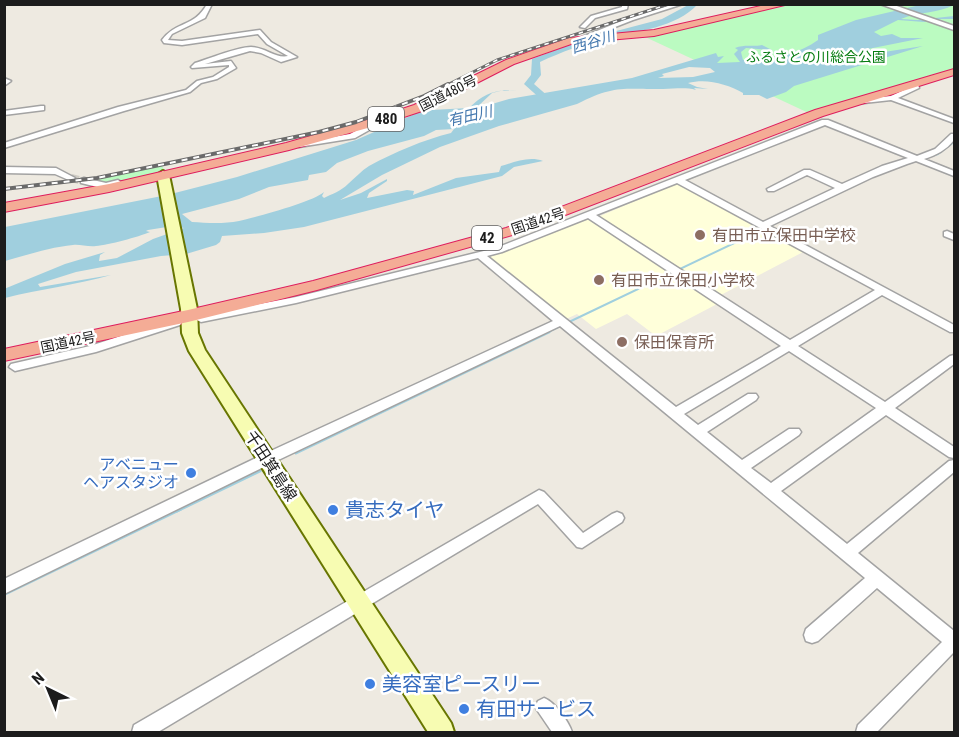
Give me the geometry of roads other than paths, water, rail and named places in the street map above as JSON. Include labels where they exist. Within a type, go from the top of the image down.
[{"type":"highway","name":"国道480号","points":[[4,208],[163,176],[289,146],[412,111],[514,61],[584,32],[599,36],[659,32],[785,4]]},
{"type":"highway","name":"国道42号","points":[[10,361],[188,315],[327,283],[511,231],[781,128],[855,102],[954,72]]},
{"type":"main road","name":"千田箕島線","points":[[163,176],[188,315],[197,351],[442,732]]},
{"type":"street","points":[[4,146],[121,109],[188,91],[199,82],[215,78],[233,68],[231,63],[194,67],[197,64],[250,49],[263,51],[281,60],[294,57],[269,43],[260,32],[182,43],[166,42],[170,33],[203,17],[210,4]]},
{"type":"street","points":[[584,32],[593,17],[626,8],[625,4]]},
{"type":"street","points":[[584,32],[612,26],[681,4]]},
{"type":"street","points":[[883,4],[954,28]]},
{"type":"street","points":[[855,102],[892,98],[917,87],[915,84]]},
{"type":"street","points":[[892,98],[954,121]]},
{"type":"street","points":[[4,114],[41,108]]},
{"type":"street","points":[[188,315],[296,300],[480,255],[826,122],[954,174]]},
{"type":"street","points":[[764,226],[886,167],[940,151],[954,136]]},
{"type":"street","points":[[4,170],[56,171],[71,178]]},
{"type":"street","points":[[771,189],[807,172],[843,188]]},
{"type":"street","points":[[84,182],[106,186],[156,174],[163,176]]},
{"type":"street","points":[[678,180],[954,329]]},
{"type":"street","points":[[511,231],[520,232],[589,215],[629,192],[632,186]]},
{"type":"street","points":[[589,215],[954,453]]},
{"type":"street","points":[[480,255],[954,641],[865,732]]},
{"type":"street","points":[[674,414],[883,290]]},
{"type":"street","points":[[4,587],[267,459],[560,321]]},
{"type":"street","points":[[769,492],[954,359]]},
{"type":"street","points":[[696,432],[752,397]]},
{"type":"street","points":[[740,468],[794,432]]},
{"type":"street","points":[[846,554],[954,465]]},
{"type":"street","points":[[141,732],[539,496],[582,542],[617,518]]},
{"type":"street","points":[[812,635],[876,579]]},
{"type":"street","points":[[544,706],[563,732]]},
{"type":"water","name":"有田川","points":[[920,5],[954,5],[901,19],[917,20],[954,16],[954,19],[935,19],[924,22],[898,20],[874,32],[881,36],[892,34],[901,38],[923,38],[868,49],[855,54],[871,54],[923,46],[794,86],[786,92],[767,99],[759,95],[743,95],[730,87],[702,81],[688,83],[708,89],[618,89],[610,91],[577,104],[499,126],[440,147],[382,175],[340,200],[361,193],[387,179],[369,193],[367,198],[407,190],[414,191],[413,195],[456,178],[499,172],[501,166],[517,161],[532,159],[543,161],[514,167],[502,176],[304,227],[222,236],[216,245],[186,254],[161,256],[76,272],[38,284],[40,287],[111,275],[5,298],[4,289],[65,264],[105,252],[100,255],[99,261],[117,258],[153,239],[184,228],[173,226],[148,230],[146,231],[150,232],[108,244],[65,246],[5,261],[5,227],[167,195],[237,177],[356,140],[417,113],[469,108],[485,96],[491,93],[501,91],[492,93],[475,109],[509,99],[632,78],[716,53],[718,57],[724,56],[717,63],[740,62],[734,54],[738,50],[735,48],[742,46],[762,45],[772,50],[746,48],[741,52],[743,60],[755,59],[756,61],[781,56],[811,45],[818,40],[818,35],[856,20]],"holes":[[[689,67],[710,68],[715,72],[693,77],[658,78],[664,76],[662,74]],[[454,129],[451,133],[409,147],[369,166],[342,189],[324,198],[322,196],[324,192],[297,205],[233,222],[192,222],[182,214],[239,199],[269,187],[308,180],[309,175],[326,172],[337,163],[368,151],[424,136],[436,130]]]},
{"type":"waterway","name":"西谷川","points":[[546,99],[529,84],[536,75],[535,61],[585,42],[665,21],[678,16],[695,4]]},
{"type":"waterway","points":[[906,164],[938,154],[954,142]]},
{"type":"waterway","points":[[546,333],[864,181]]},
{"type":"waterway","points":[[296,453],[549,332]]},
{"type":"waterway","points":[[177,511],[260,471]]},
{"type":"waterway","points":[[4,594],[180,509]]},
{"type":"tunnel","points":[[71,178],[84,181]]},
{"type":"railway","points":[[445,86],[497,60],[669,4]]},
{"type":"railway","points":[[4,189],[97,178],[319,132],[356,122],[424,96],[448,84]]},
{"type":"place","name":"有田市立保田中学校","points":[[700,235]]},
{"type":"place","name":"有田市立保田小学校","points":[[599,280]]},
{"type":"place","name":"保田保育所","points":[[622,342]]},
{"type":"place","name":"アベニュー ヘアスタジオ","points":[[191,473]]},
{"type":"place","name":"貴志タイヤ","points":[[333,510]]},
{"type":"place","name":"美容室ピースリー","points":[[370,684]]},
{"type":"place","name":"有田サービス","points":[[464,709]]},
{"type":"park label","name":"ふるさとの川総合公園","points":[[816,57]]}]
